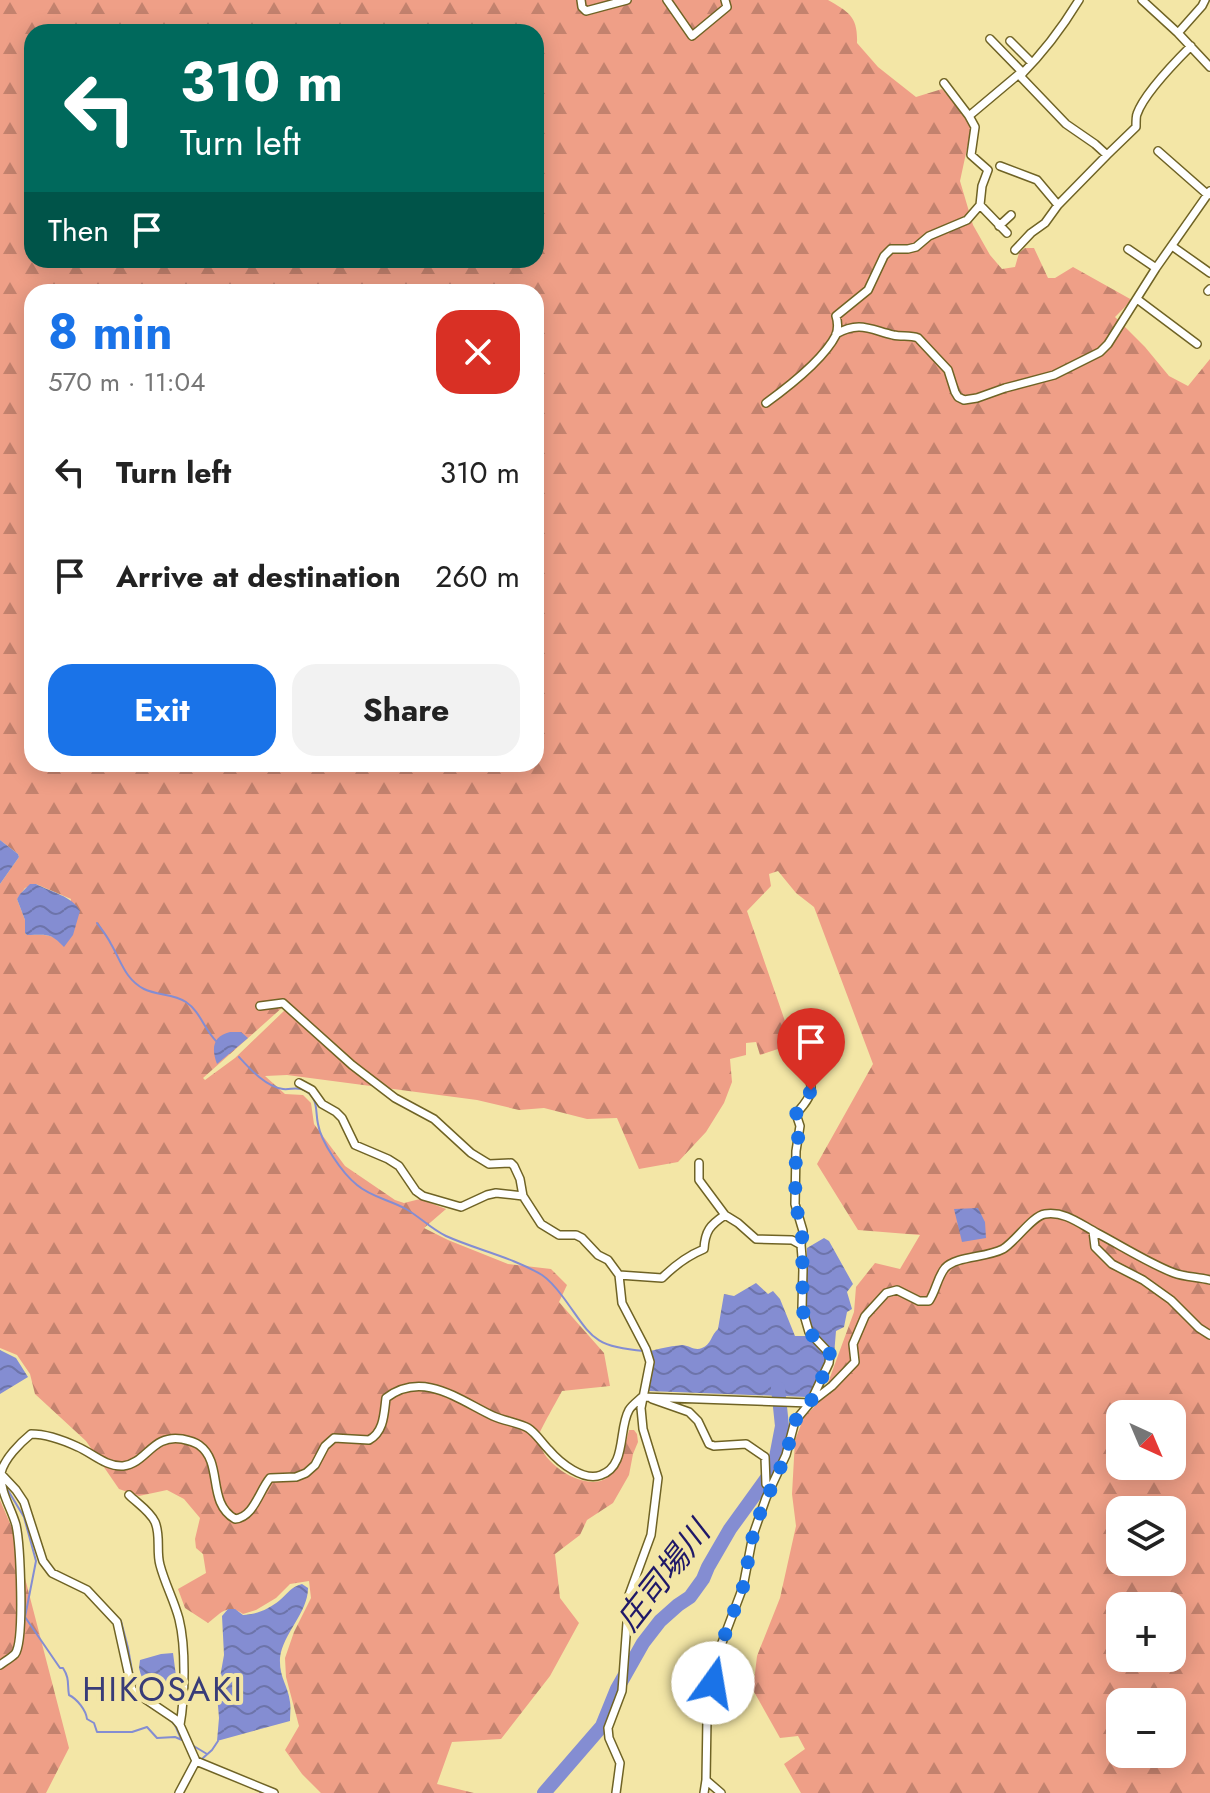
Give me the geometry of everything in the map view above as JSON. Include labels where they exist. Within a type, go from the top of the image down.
[{"type":"street","points":[[581,0],[586,11],[627,0]]},
{"type":"street","points":[[667,0],[692,36],[727,7],[725,0]]},
{"type":"street","points":[[969,116],[1022,74],[1056,36],[1079,0]]},
{"type":"street","points":[[1142,0],[1210,67]]},
{"type":"street","points":[[1178,33],[1205,0]]},
{"type":"street","points":[[990,39],[1066,124],[1107,155]]},
{"type":"street","points":[[1010,41],[1032,63]]},
{"type":"street","points":[[1015,250],[1045,223],[1058,205],[1136,127],[1136,115],[1150,93],[1171,65],[1191,46]]},
{"type":"street","points":[[836,334],[836,316],[868,290],[884,256],[891,249],[916,247],[929,236],[967,220],[980,205],[988,170],[971,155],[975,127],[944,83]]},
{"type":"street","points":[[996,93],[1004,102]]},
{"type":"street","points":[[766,403],[796,381],[836,334],[858,326],[892,335],[914,336],[948,370],[955,392],[964,400],[1054,375],[1100,352],[1209,193],[1158,151]]},
{"type":"street","points":[[1000,166],[1037,180],[1058,205]]},
{"type":"street","points":[[980,205],[1007,233]]},
{"type":"street","points":[[999,226],[1011,215]]},
{"type":"street","points":[[1172,246],[1210,273]]},
{"type":"street","points":[[1128,249],[1156,268]]},
{"type":"street","points":[[1137,299],[1197,344]]},
{"type":"street","points":[[260,1006],[283,1003],[352,1065],[395,1098],[434,1119],[471,1153],[489,1164],[511,1163],[520,1179],[523,1196],[547,1229],[559,1235],[582,1238],[598,1255],[608,1260],[619,1275],[622,1303],[647,1351],[650,1369],[641,1408],[643,1429],[658,1478],[651,1535],[629,1595],[622,1691],[608,1728],[620,1763],[616,1793]]},
{"type":"street","points":[[799,1044],[792,1046],[806,1070],[811,1090],[796,1114],[800,1126],[795,1204],[803,1231],[802,1308],[809,1332],[830,1354],[829,1363],[810,1403]]},
{"type":"street","points":[[299,1083],[312,1090],[322,1104],[342,1118],[355,1145],[399,1166],[423,1196],[461,1207],[496,1193],[523,1196]]},
{"type":"street","points":[[699,1163],[699,1180],[725,1215],[756,1239],[792,1240],[801,1245]]},
{"type":"street","points":[[704,1793],[707,1718],[716,1664],[743,1587],[753,1535],[786,1455],[795,1421],[855,1362],[853,1344],[865,1316],[886,1293],[897,1290],[919,1301],[929,1301],[946,1266],[1002,1249],[1015,1241],[1037,1217],[1045,1214],[1069,1217],[1175,1273],[1210,1280]]},
{"type":"street","points":[[619,1275],[662,1278],[690,1254],[704,1249],[705,1234],[725,1215]]},
{"type":"street","points":[[1093,1231],[1095,1247],[1112,1264],[1143,1280],[1171,1300],[1210,1335]]},
{"type":"street","points":[[0,1665],[16,1653],[20,1639],[21,1608],[16,1525],[1,1491],[1,1474],[5,1464],[31,1434],[45,1434],[120,1466],[140,1458],[168,1438],[199,1445],[211,1463],[223,1510],[235,1519],[242,1519],[252,1510],[270,1478],[296,1477],[306,1473],[334,1438],[374,1439],[381,1430],[386,1398],[407,1387],[446,1392],[504,1421],[522,1424],[532,1430],[552,1454],[580,1474],[592,1477],[604,1475],[612,1467],[619,1455],[628,1411],[642,1397],[810,1403]]},
{"type":"street","points":[[642,1397],[689,1412],[698,1421],[709,1444],[746,1444],[765,1457],[766,1484],[771,1488]]},
{"type":"street","points":[[1,1474],[24,1502],[43,1561],[52,1573],[87,1590],[117,1622],[132,1690],[167,1712],[180,1725],[196,1761],[274,1793]]},
{"type":"street","points":[[129,1495],[156,1524],[159,1561],[182,1632],[184,1677],[180,1725]]},
{"type":"street","points":[[179,1793],[196,1761]]},
{"type":"street","points":[[706,1780],[721,1793]]},
{"type":"green space","points":[[0,0],[828,0],[847,12],[856,27],[857,43],[878,67],[916,97],[942,89],[966,117],[971,130],[960,181],[973,225],[1002,269],[1015,267],[1019,253],[1025,248],[1034,248],[1048,278],[1055,278],[1073,267],[1132,300],[1115,317],[1169,376],[1188,386],[1210,359],[1210,1793],[801,1793],[784,1764],[805,1749],[798,1736],[780,1738],[753,1690],[757,1656],[780,1598],[796,1526],[792,1494],[795,1440],[804,1417],[822,1399],[854,1312],[856,1287],[875,1263],[900,1269],[920,1235],[858,1230],[817,1164],[873,1064],[814,907],[796,893],[778,871],[769,874],[771,886],[747,911],[787,1027],[784,1047],[760,1055],[756,1042],[746,1043],[746,1055],[730,1059],[732,1082],[724,1103],[706,1132],[678,1162],[639,1169],[617,1118],[587,1119],[544,1108],[519,1110],[477,1100],[287,1075],[265,1076],[285,1094],[303,1095],[311,1103],[314,1124],[345,1166],[395,1200],[404,1203],[420,1199],[446,1209],[424,1228],[508,1264],[551,1269],[567,1285],[559,1302],[604,1353],[610,1386],[562,1391],[539,1435],[545,1455],[554,1465],[577,1479],[600,1481],[617,1466],[629,1430],[637,1434],[638,1442],[629,1475],[613,1503],[587,1520],[580,1535],[555,1554],[560,1598],[579,1623],[550,1676],[501,1739],[452,1742],[437,1784],[474,1793],[321,1793],[285,1750],[299,1726],[286,1677],[285,1658],[311,1598],[309,1581],[290,1584],[276,1598],[256,1610],[243,1614],[228,1609],[208,1623],[185,1608],[178,1589],[206,1573],[203,1554],[196,1548],[195,1539],[200,1518],[184,1499],[167,1490],[139,1496],[119,1489],[86,1441],[35,1394],[30,1374],[17,1355],[0,1348],[0,884],[19,857],[0,840]],"holes":[[[36,884],[71,899],[62,944],[50,936],[25,933],[25,920],[17,899],[25,888]],[[284,1006],[286,1009],[235,1058],[205,1080],[203,1078]]]},
{"type":"green space","points":[[0,1500],[12,1528],[69,1748],[46,1793],[0,1793]]},
{"type":"water","points":[[0,840],[19,857],[0,884]]},
{"type":"water","points":[[30,884],[67,898],[80,911],[73,935],[64,947],[51,937],[25,933],[25,920],[17,899]]},
{"type":"water","points":[[241,1032],[248,1038],[217,1064],[215,1044],[220,1036]]},
{"type":"water","points":[[978,1208],[985,1222],[986,1238],[962,1242],[954,1209]]},
{"type":"water","points":[[824,1238],[829,1241],[853,1284],[847,1292],[852,1309],[847,1312],[844,1327],[836,1331],[834,1355],[811,1329],[806,1307],[807,1248]]},
{"type":"water","points":[[756,1283],[768,1294],[773,1291],[780,1299],[795,1336],[807,1336],[827,1357],[825,1367],[807,1397],[648,1391],[654,1365],[651,1351],[680,1345],[697,1349],[705,1347],[718,1329],[724,1294],[734,1296]]},
{"type":"water","points":[[0,1350],[16,1358],[28,1377],[0,1394]]},
{"type":"water","points":[[302,1584],[308,1588],[307,1597],[280,1658],[290,1702],[290,1721],[217,1741],[217,1694],[224,1655],[222,1616],[228,1609],[235,1609],[243,1615],[254,1614]]},
{"type":"water","points":[[173,1653],[174,1683],[153,1684],[142,1679],[140,1660]]},
{"type":"waterway","points":[[97,923],[132,980],[149,991],[186,1002],[217,1042]]},
{"type":"waterway","points":[[239,1057],[270,1085],[300,1089],[310,1094],[328,1148],[345,1173],[362,1189],[406,1209],[446,1236],[519,1263],[542,1275],[594,1337],[613,1346],[644,1351]]},
{"type":"waterway","name":"庄司場川","points":[[544,1793],[602,1726],[617,1689],[643,1643],[660,1621],[690,1597],[730,1529],[769,1475],[782,1426],[778,1388]]},
{"type":"waterway","points":[[6,1487],[24,1517],[36,1561],[25,1617],[60,1668],[63,1668],[69,1695],[81,1705],[97,1732],[132,1732],[147,1727],[157,1738],[175,1737],[182,1740]]},
{"type":"waterway","points":[[94,1593],[121,1621],[134,1682],[144,1693]]},
{"type":"waterway","points":[[143,1702],[155,1710]]},
{"type":"waterway","points":[[168,1718],[181,1739]]},
{"type":"waterway","points":[[203,1758],[218,1741]]},
{"type":"waterway","points":[[192,1745],[207,1754]]},
{"type":"waterway","points":[[260,1792],[264,1793]]},
{"type":"district","name":"HIKOSAKI","points":[[163,1689]]},
{"type":"route","points":[[713,1683],[720,1648],[743,1587],[753,1535],[766,1498],[786,1455],[795,1421],[810,1403],[829,1363],[830,1354],[809,1332],[802,1308],[803,1231],[795,1204],[800,1126],[796,1114],[811,1090]]}]
